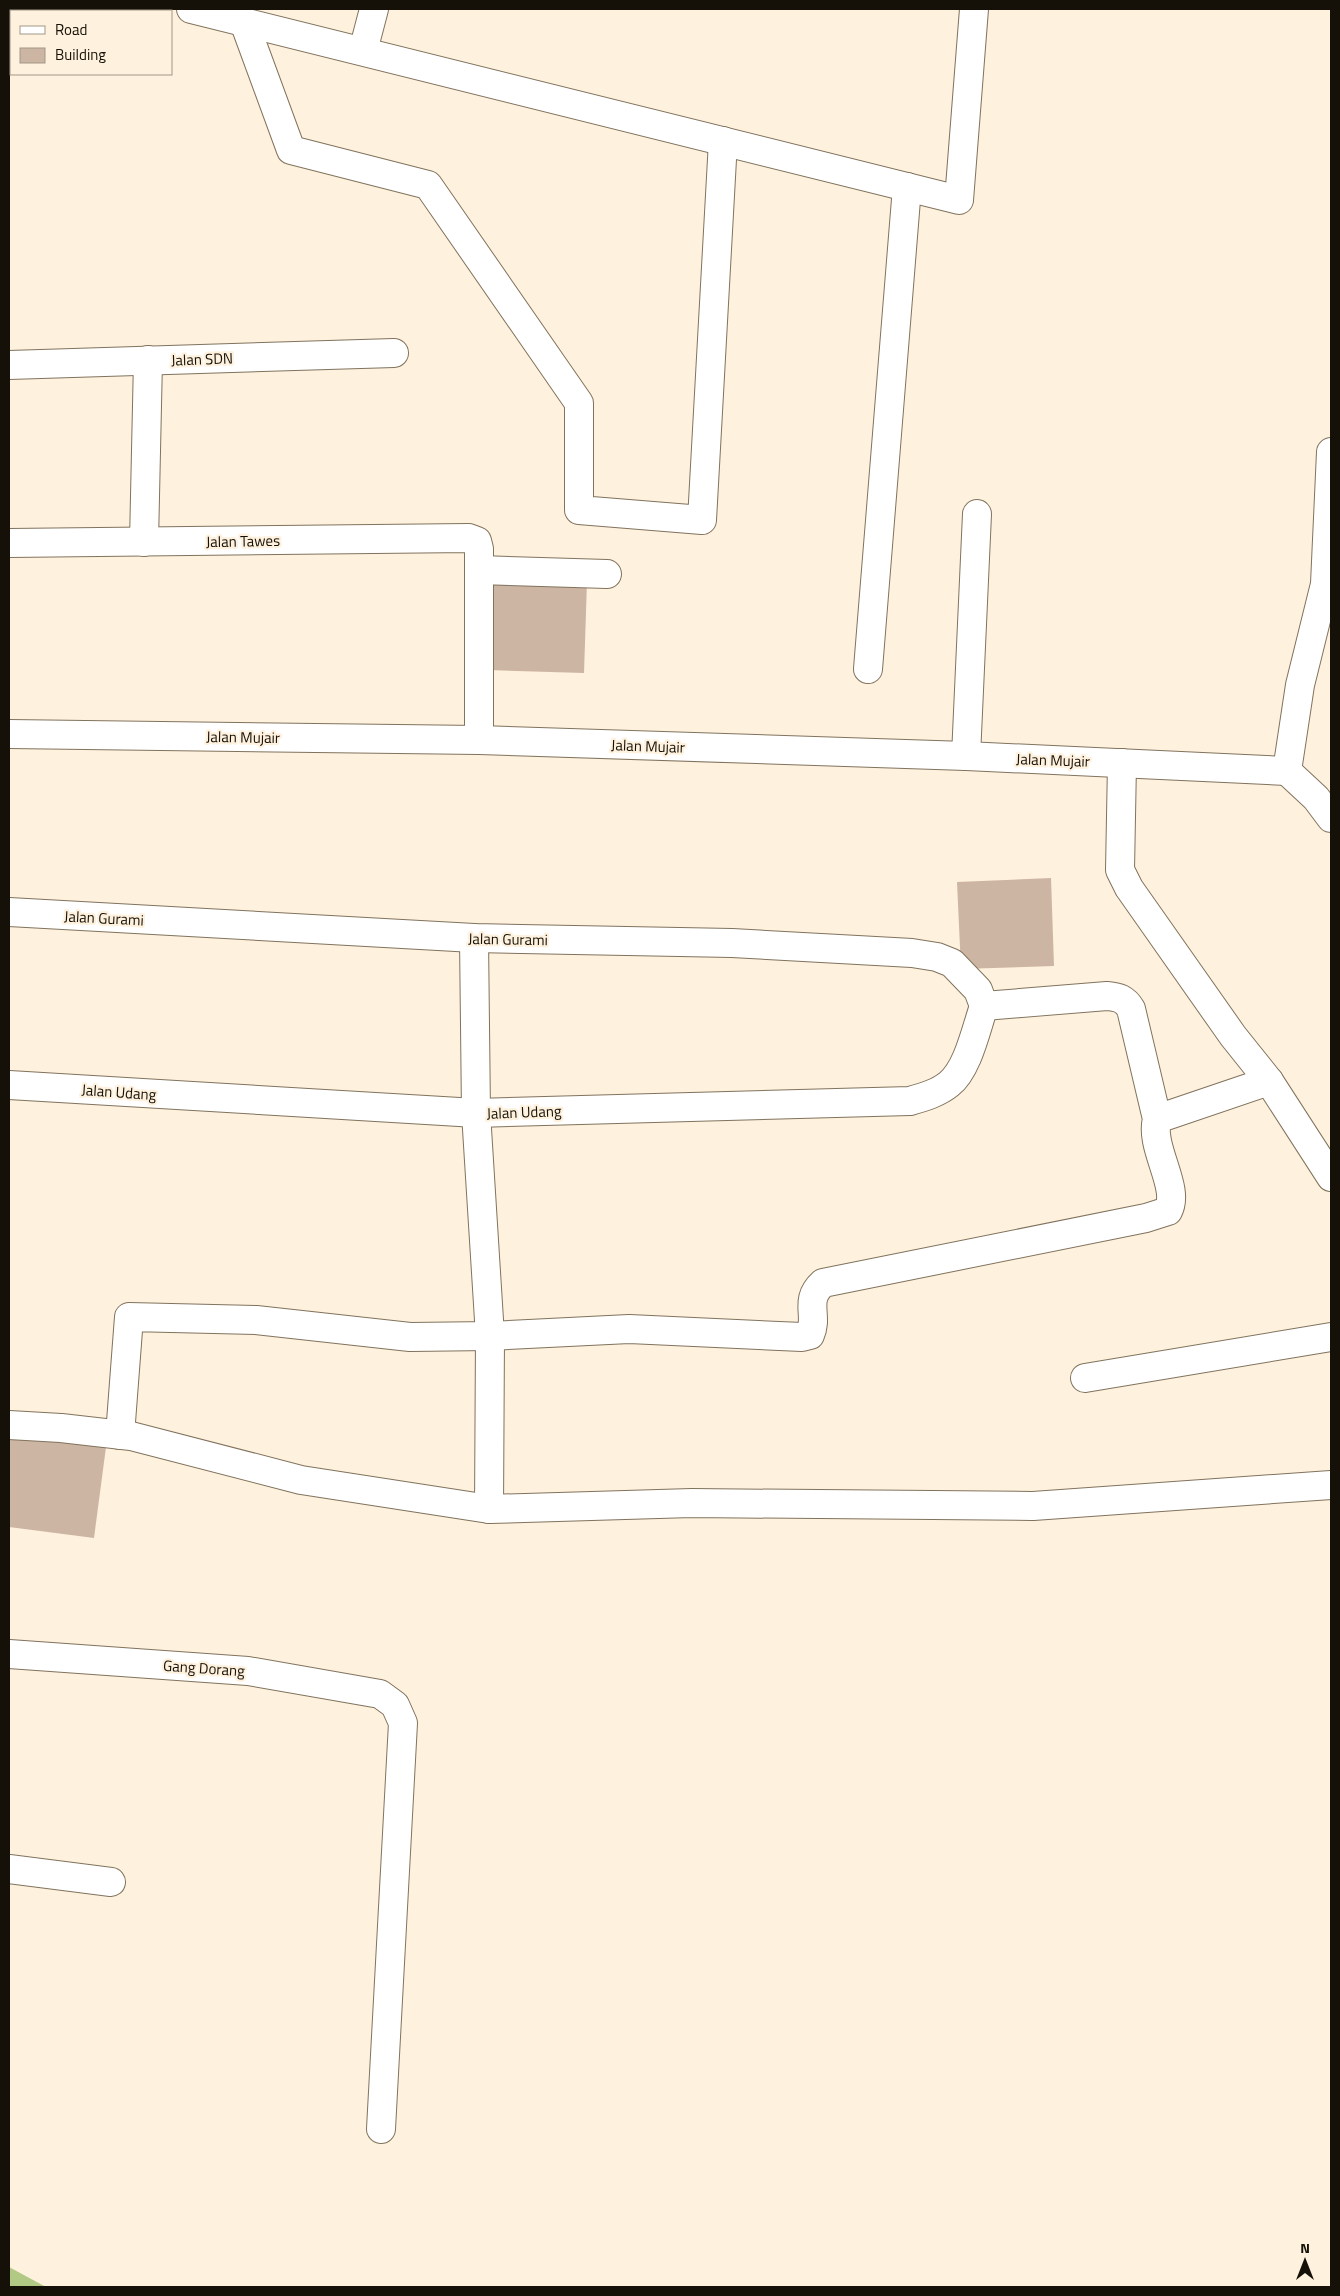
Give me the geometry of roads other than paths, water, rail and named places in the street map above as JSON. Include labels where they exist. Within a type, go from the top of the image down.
[{"type":"street","points":[[191,9],[959,200],[966,11]]},
{"type":"street","points":[[363,51],[374,9]]},
{"type":"street","points":[[244,22],[290,150],[428,185],[580,402],[580,510],[702,520],[723,141]]},
{"type":"street","points":[[868,669],[907,187]]},
{"type":"street","name":"Jalan SDN","points":[[9,365],[394,353]]},
{"type":"street","points":[[144,542],[148,360]]},
{"type":"street","points":[[1331,452],[1325,584],[1300,685],[1286,771],[1316,798],[1331,818]]},
{"type":"street","points":[[966,756],[977,514]]},
{"type":"street","name":"Jalan Tawes","points":[[9,543],[469,538],[477,541],[480,549],[479,570]]},
{"type":"street","points":[[479,740],[479,570],[607,574]]},
{"type":"street","name":"Jalan Mujair","points":[[9,734],[479,740],[966,756],[1286,771]]},
{"type":"street","points":[[1127,763],[1120,870],[1129,888],[1222,1020],[1269,1081],[1331,1177]]},
{"type":"street","name":"Jalan Gurami","points":[[9,912],[474,938],[732,943],[920,954],[937,957],[952,963],[978,990],[984,1006]]},
{"type":"street","points":[[474,938],[476,1114],[490,1336],[488,1509]]},
{"type":"street","points":[[120,1435],[129,1317],[256,1320],[410,1337],[490,1336],[629,1329],[802,1337],[810,1335],[813,1328],[811,1301],[815,1290],[823,1283],[1137,1220],[1168,1211],[1172,1199],[1155,1132],[1157,1119],[1128,1002],[1119,997],[1107,996],[984,1006]]},
{"type":"street","name":"Jalan Udang","points":[[9,1085],[476,1114],[910,1101],[950,1084],[962,1069],[984,1006]]},
{"type":"street","points":[[1157,1119],[1269,1081]]},
{"type":"street","points":[[1085,1378],[1331,1336]]},
{"type":"street","points":[[9,1425],[61,1428],[120,1435],[301,1480],[488,1509],[692,1503],[1033,1506],[1331,1485]]},
{"type":"street","name":"Gang Dorang","points":[[9,1654],[248,1671],[380,1694],[395,1705],[404,1723],[381,2129]]},
{"type":"street","points":[[9,1869],[111,1882]]}]
